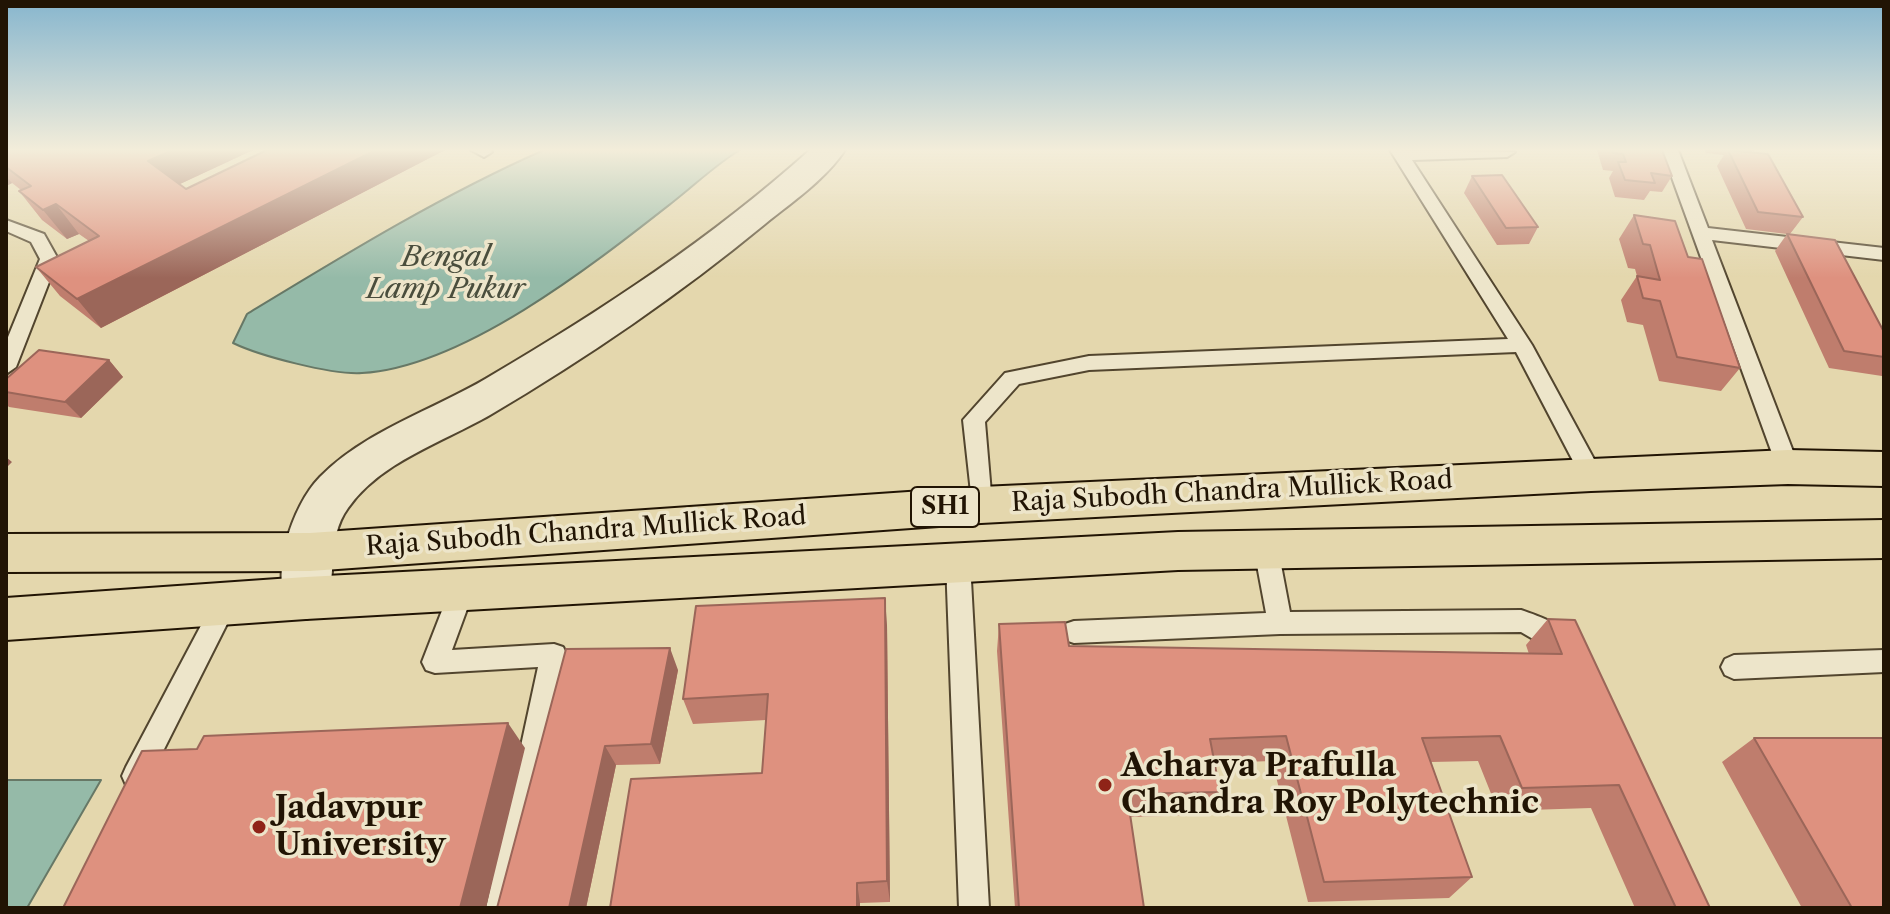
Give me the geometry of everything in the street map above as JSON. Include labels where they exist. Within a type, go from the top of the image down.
[{"type":"main road","name":"Raja Subodh Chandra Mullick Road","points":[[6,553],[310,552],[981,505],[1591,474],[1788,467],[1884,469]]},
{"type":"main road","name":"Raja Subodh Chandra Mullick Road","points":[[6,619],[306,598],[958,562],[1266,549],[1884,539]]},
{"type":"street","points":[[306,598],[310,552],[322,509],[350,478],[398,444],[469,407],[559,353],[652,290],[785,193]]},
{"type":"lane","points":[[1426,193],[1522,345],[1591,474]]},
{"type":"lane","points":[[1686,193],[1788,467]]},
{"type":"lane","points":[[6,225],[38,238],[49,259],[6,367]]},
{"type":"lane","points":[[1701,233],[1884,254]]},
{"type":"lane","points":[[981,505],[974,420],[1012,378],[1089,363],[1522,345]]},
{"type":"lane","points":[[1266,549],[1280,623]]},
{"type":"lane","points":[[958,562],[974,908]]},
{"type":"lane","points":[[462,590],[435,662],[554,655],[501,908]]},
{"type":"lane","points":[[124,798],[224,606]]},
{"type":"lane","points":[[1074,632],[1280,623],[1521,621],[1539,627],[1561,642],[1575,670]]},
{"type":"lane","points":[[1734,667],[1884,661]]},
{"type":"water","name":"Bengal Lamp Pukur","points":[[458,193],[685,193],[567,282],[526,308],[484,333],[443,352],[401,366],[362,373],[333,371],[296,364],[233,343],[247,314]]},
{"type":"water","points":[[6,780],[101,780],[27,908],[6,908]]},
{"type":"building","points":[[21,193],[290,193],[77,299],[36,267],[99,236],[56,204],[43,210]]},
{"type":"building","points":[[1483,193],[1514,193],[1538,227],[1506,228]]},
{"type":"building","points":[[1749,193],[1789,193],[1803,217],[1758,212]]},
{"type":"building","points":[[1634,215],[1675,221],[1688,257],[1702,259],[1740,368],[1677,357],[1660,301],[1643,298],[1637,276],[1660,280],[1650,245],[1643,244]]},
{"type":"building","points":[[1787,234],[1835,240],[1884,332],[1884,357],[1844,351]]},
{"type":"building","points":[[39,350],[109,360],[65,402],[6,392],[6,379]]},
{"type":"building","points":[[885,598],[887,881],[857,883],[857,908],[610,908],[631,779],[762,773],[768,694],[683,699],[696,606]]},
{"type":"building","name":"Acharya Prafulla Chandra Roy Polytechnic","points":[[1548,619],[1575,620],[1710,908],[1676,908],[1619,785],[1522,788],[1500,736],[1422,738],[1472,877],[1324,882],[1286,736],[1210,739],[1220,792],[1127,794],[1144,908],[1019,908],[999,624],[1065,622],[1069,646],[1562,654]]},
{"type":"building","points":[[670,648],[651,744],[605,746],[569,908],[497,908],[566,649]]},
{"type":"building","points":[[508,723],[460,908],[63,908],[142,751],[197,749],[204,736]]},
{"type":"building","points":[[1754,738],[1884,738],[1884,908],[1852,908]]},
{"type":"place","name":"Acharya Prafulla Chandra Roy Polytechnic","points":[[1105,785]]},
{"type":"place","name":"Jadavpur University","points":[[259,827]]}]
